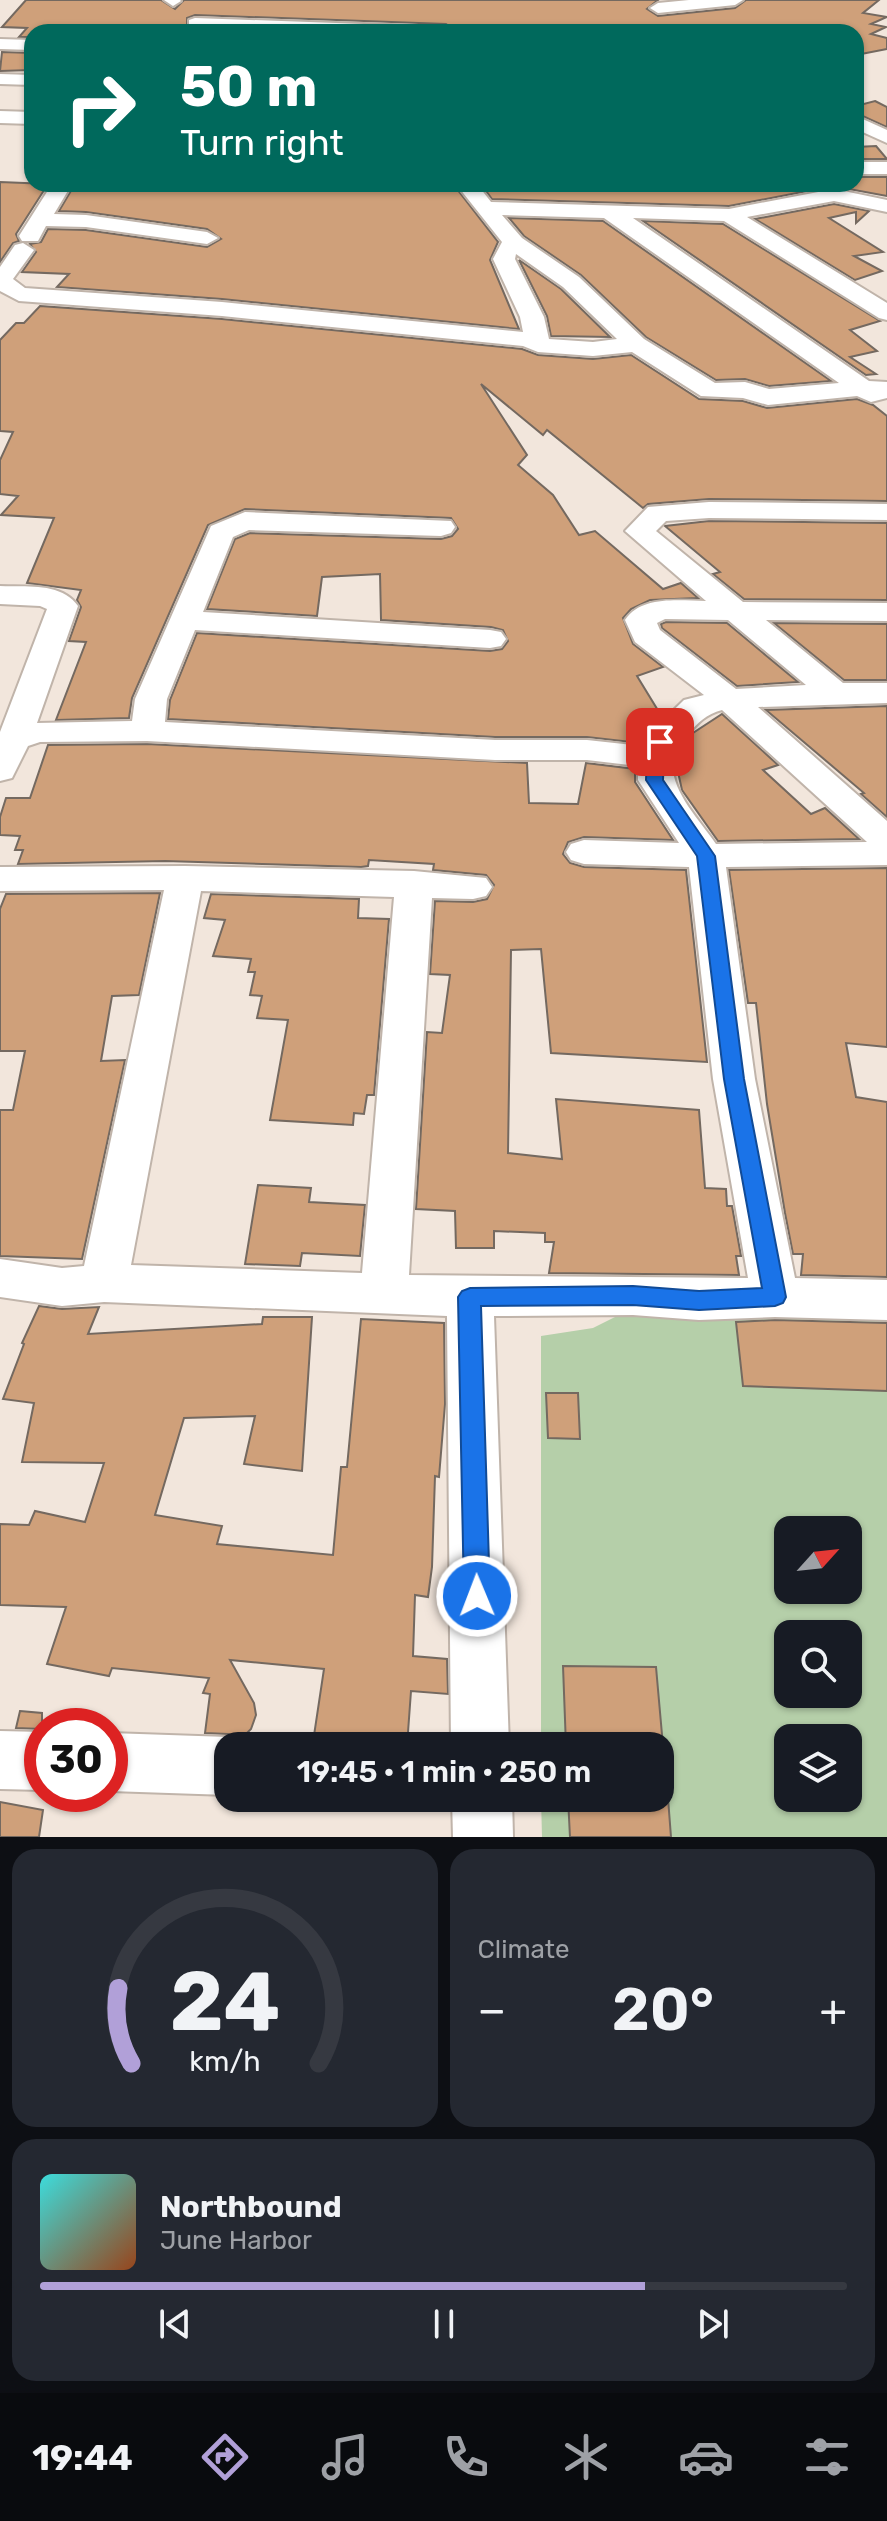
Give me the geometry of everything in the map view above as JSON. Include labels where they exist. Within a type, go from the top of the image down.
[{"type":"street","points":[[672,24],[658,14],[656,4],[735,0]]},
{"type":"street","points":[[381,24],[389,10]]},
{"type":"street","points":[[195,23],[218,24]]},
{"type":"street","points":[[0,44],[24,45]]},
{"type":"street","points":[[0,79],[24,80]]},
{"type":"street","points":[[0,117],[24,118]]},
{"type":"street","points":[[864,126],[887,137]]},
{"type":"street","points":[[864,168],[887,168]]},
{"type":"street","points":[[57,192],[39,220],[11,251],[1,281],[19,294],[222,309],[493,338],[529,339],[538,345],[593,349],[636,344]]},
{"type":"street","points":[[473,192],[514,243],[571,282],[636,344],[710,391],[745,390],[768,397],[875,389]]},
{"type":"street","points":[[861,192],[881,204]]},
{"type":"street","points":[[486,208],[729,215],[816,196],[847,196],[881,204]]},
{"type":"street","points":[[607,210],[875,389],[887,410]]},
{"type":"street","points":[[729,215],[887,313]]},
{"type":"street","points":[[39,220],[86,221],[207,238]]},
{"type":"street","points":[[514,243],[506,251],[504,259],[532,317],[538,345]]},
{"type":"street","points":[[835,693],[639,531],[658,513],[709,510],[887,512]]},
{"type":"street","points":[[147,731],[151,699],[221,532],[245,521],[441,527]]},
{"type":"street","points":[[0,595],[46,597],[63,606],[0,771]]},
{"type":"street","points":[[887,612],[659,610],[640,620],[646,635],[729,699],[887,840]]},
{"type":"street","points":[[183,620],[490,639]]},
{"type":"street","points":[[775,1297],[734,1079],[706,856],[655,780],[656,756],[660,742],[696,707],[729,699],[887,693]]},
{"type":"street","points":[[14,739],[39,732],[147,731],[495,750],[587,750],[656,756]]},
{"type":"street","points":[[584,852],[706,856],[887,853]]},
{"type":"street","points":[[0,879],[185,878],[473,887]]},
{"type":"street","points":[[104,1283],[185,878]]},
{"type":"street","points":[[384,1292],[414,883]]},
{"type":"street","points":[[0,1278],[62,1287],[104,1283],[470,1297],[633,1295],[699,1300],[775,1297],[887,1300]]},
{"type":"street","points":[[470,1297],[480,1732]]},
{"type":"street","points":[[0,1760],[24,1761]]},
{"type":"street","points":[[128,1763],[214,1766]]},
{"type":"street","points":[[482,1812],[483,1837]]},
{"type":"green space","points":[[625,1312],[887,1319],[887,1837],[542,1837],[541,1812],[674,1812],[674,1732],[541,1732],[541,1336],[593,1328]]},
{"type":"building","points":[[26,0],[161,0],[175,9],[184,0],[658,0],[647,9],[658,16],[735,8],[746,0],[879,0],[863,13],[887,17],[871,24],[886,27],[871,34],[887,38],[887,49],[864,53],[864,24],[446,24],[195,15],[187,18],[187,24],[24,24],[24,28],[2,27]]},
{"type":"building","points":[[2,52],[24,53],[24,70],[0,71]]},
{"type":"building","points":[[875,101],[887,107],[887,127],[864,117],[864,104]]},
{"type":"building","points":[[876,146],[887,159],[864,159],[864,147]]},
{"type":"building","points":[[864,177],[887,177],[887,196],[864,192]]},
{"type":"building","points":[[0,182],[24,183],[24,192],[43,192],[16,234],[19,241],[13,243],[0,262]]},
{"type":"building","points":[[70,192],[459,192],[498,242],[490,260],[519,329],[222,299],[57,287],[69,274],[22,272],[36,252],[30,244],[41,242],[48,229],[86,230],[207,247],[221,239],[207,229],[59,211]]},
{"type":"building","points":[[487,192],[802,192],[729,206],[492,199]]},
{"type":"building","points":[[834,204],[869,211],[856,223],[856,212],[829,218],[883,252],[854,256],[882,271],[855,280],[755,219]]},
{"type":"building","points":[[509,218],[603,221],[831,381],[769,386],[745,379],[716,380],[646,337],[581,275],[524,236]]},
{"type":"building","points":[[643,221],[723,224],[880,321],[850,330],[877,351],[850,357],[876,374],[866,375]]},
{"type":"building","points":[[519,260],[561,289],[610,337],[551,336],[547,316]]},
{"type":"building","points":[[40,306],[222,319],[522,349],[538,355],[593,359],[631,355],[699,399],[743,401],[767,408],[857,399],[873,405],[887,416],[887,501],[709,499],[648,504],[643,508],[547,430],[543,435],[481,384],[527,455],[518,465],[553,495],[579,535],[595,531],[663,589],[681,583],[698,598],[650,600],[631,609],[623,618],[633,644],[663,667],[637,676],[662,717],[640,743],[587,737],[495,737],[168,719],[170,700],[197,633],[490,651],[502,649],[508,641],[503,630],[491,627],[381,620],[380,574],[322,577],[317,616],[207,609],[235,539],[250,533],[441,539],[452,536],[458,529],[451,518],[245,509],[208,525],[132,698],[129,718],[56,720],[86,642],[69,641],[81,607],[77,600],[81,590],[27,583],[54,518],[1,515],[18,496],[0,494],[0,460],[13,432],[0,431],[0,340],[16,323],[24,323]]},
{"type":"building","points":[[709,521],[887,523],[887,600],[744,599],[713,574],[720,572],[665,526]]},
{"type":"building","points":[[727,623],[798,682],[737,686],[662,628],[661,624]]},
{"type":"building","points":[[774,623],[887,624],[887,680],[844,680]]},
{"type":"building","points":[[887,706],[887,817],[861,794],[864,793],[766,710]]},
{"type":"building","points":[[722,714],[778,765],[763,770],[811,814],[825,808],[859,839],[718,841],[682,790],[676,763],[679,750],[693,733]]},
{"type":"building","points":[[147,744],[527,763],[529,803],[578,804],[586,763],[635,769],[635,782],[673,840],[584,837],[568,842],[563,854],[570,863],[584,867],[686,870],[707,1062],[551,1053],[541,949],[511,950],[508,1153],[562,1159],[556,1099],[699,1110],[705,1188],[726,1189],[727,1206],[732,1206],[741,1256],[736,1256],[739,1275],[549,1273],[554,1242],[545,1242],[545,1233],[494,1231],[494,1248],[456,1248],[455,1211],[416,1209],[427,1032],[442,1033],[450,975],[430,974],[435,901],[473,902],[487,899],[494,885],[486,875],[433,870],[434,864],[369,860],[368,866],[361,867],[165,861],[18,864],[23,850],[15,850],[20,836],[0,835],[0,817],[6,798],[30,798],[48,745]]},
{"type":"building","points":[[887,868],[887,1047],[846,1043],[856,1097],[887,1102],[887,1277],[801,1275],[803,1254],[793,1254],[785,1213],[767,1104],[756,1003],[748,1003],[729,870]]},
{"type":"building","points":[[160,893],[139,995],[112,996],[101,1061],[125,1060],[82,1259],[0,1256],[0,1110],[13,1110],[25,1051],[0,1051],[0,909],[6,894]]},
{"type":"building","points":[[211,894],[359,899],[358,918],[389,919],[374,1095],[367,1095],[364,1114],[354,1113],[353,1125],[270,1120],[288,1020],[257,1018],[262,996],[250,995],[255,972],[248,972],[251,959],[213,956],[225,920],[204,918]]},
{"type":"building","points":[[258,1185],[311,1188],[309,1202],[365,1205],[360,1256],[302,1253],[300,1266],[245,1264]]},
{"type":"building","points":[[39,1306],[62,1309],[99,1307],[88,1334],[262,1324],[263,1317],[312,1317],[302,1471],[244,1464],[255,1416],[184,1418],[155,1515],[222,1526],[217,1544],[333,1555],[341,1467],[347,1467],[361,1319],[444,1323],[445,1404],[439,1477],[435,1476],[432,1567],[428,1597],[415,1595],[413,1656],[447,1659],[448,1694],[411,1691],[408,1732],[315,1732],[324,1669],[230,1660],[254,1703],[256,1715],[248,1732],[205,1733],[210,1694],[203,1693],[209,1678],[112,1668],[109,1676],[47,1664],[66,1607],[0,1605],[0,1524],[29,1525],[35,1511],[85,1522],[104,1463],[22,1462],[34,1403],[3,1399],[22,1343]]},
{"type":"building","points":[[736,1322],[887,1323],[887,1391],[743,1386]]},
{"type":"building","points":[[546,1393],[578,1393],[580,1439],[548,1438]]},
{"type":"building","points":[[563,1666],[656,1667],[662,1732],[565,1732]]},
{"type":"building","points":[[20,1711],[24,1711],[24,1728],[16,1728]]},
{"type":"building","points":[[0,1802],[24,1806],[24,1812],[43,1812],[39,1837],[0,1837]]},
{"type":"building","points":[[569,1812],[669,1812],[671,1837],[570,1837]]},
{"type":"route","points":[[477,1596],[470,1297],[633,1295],[699,1300],[775,1297],[746,1153],[727,1035],[706,856],[655,780],[660,742]]}]
